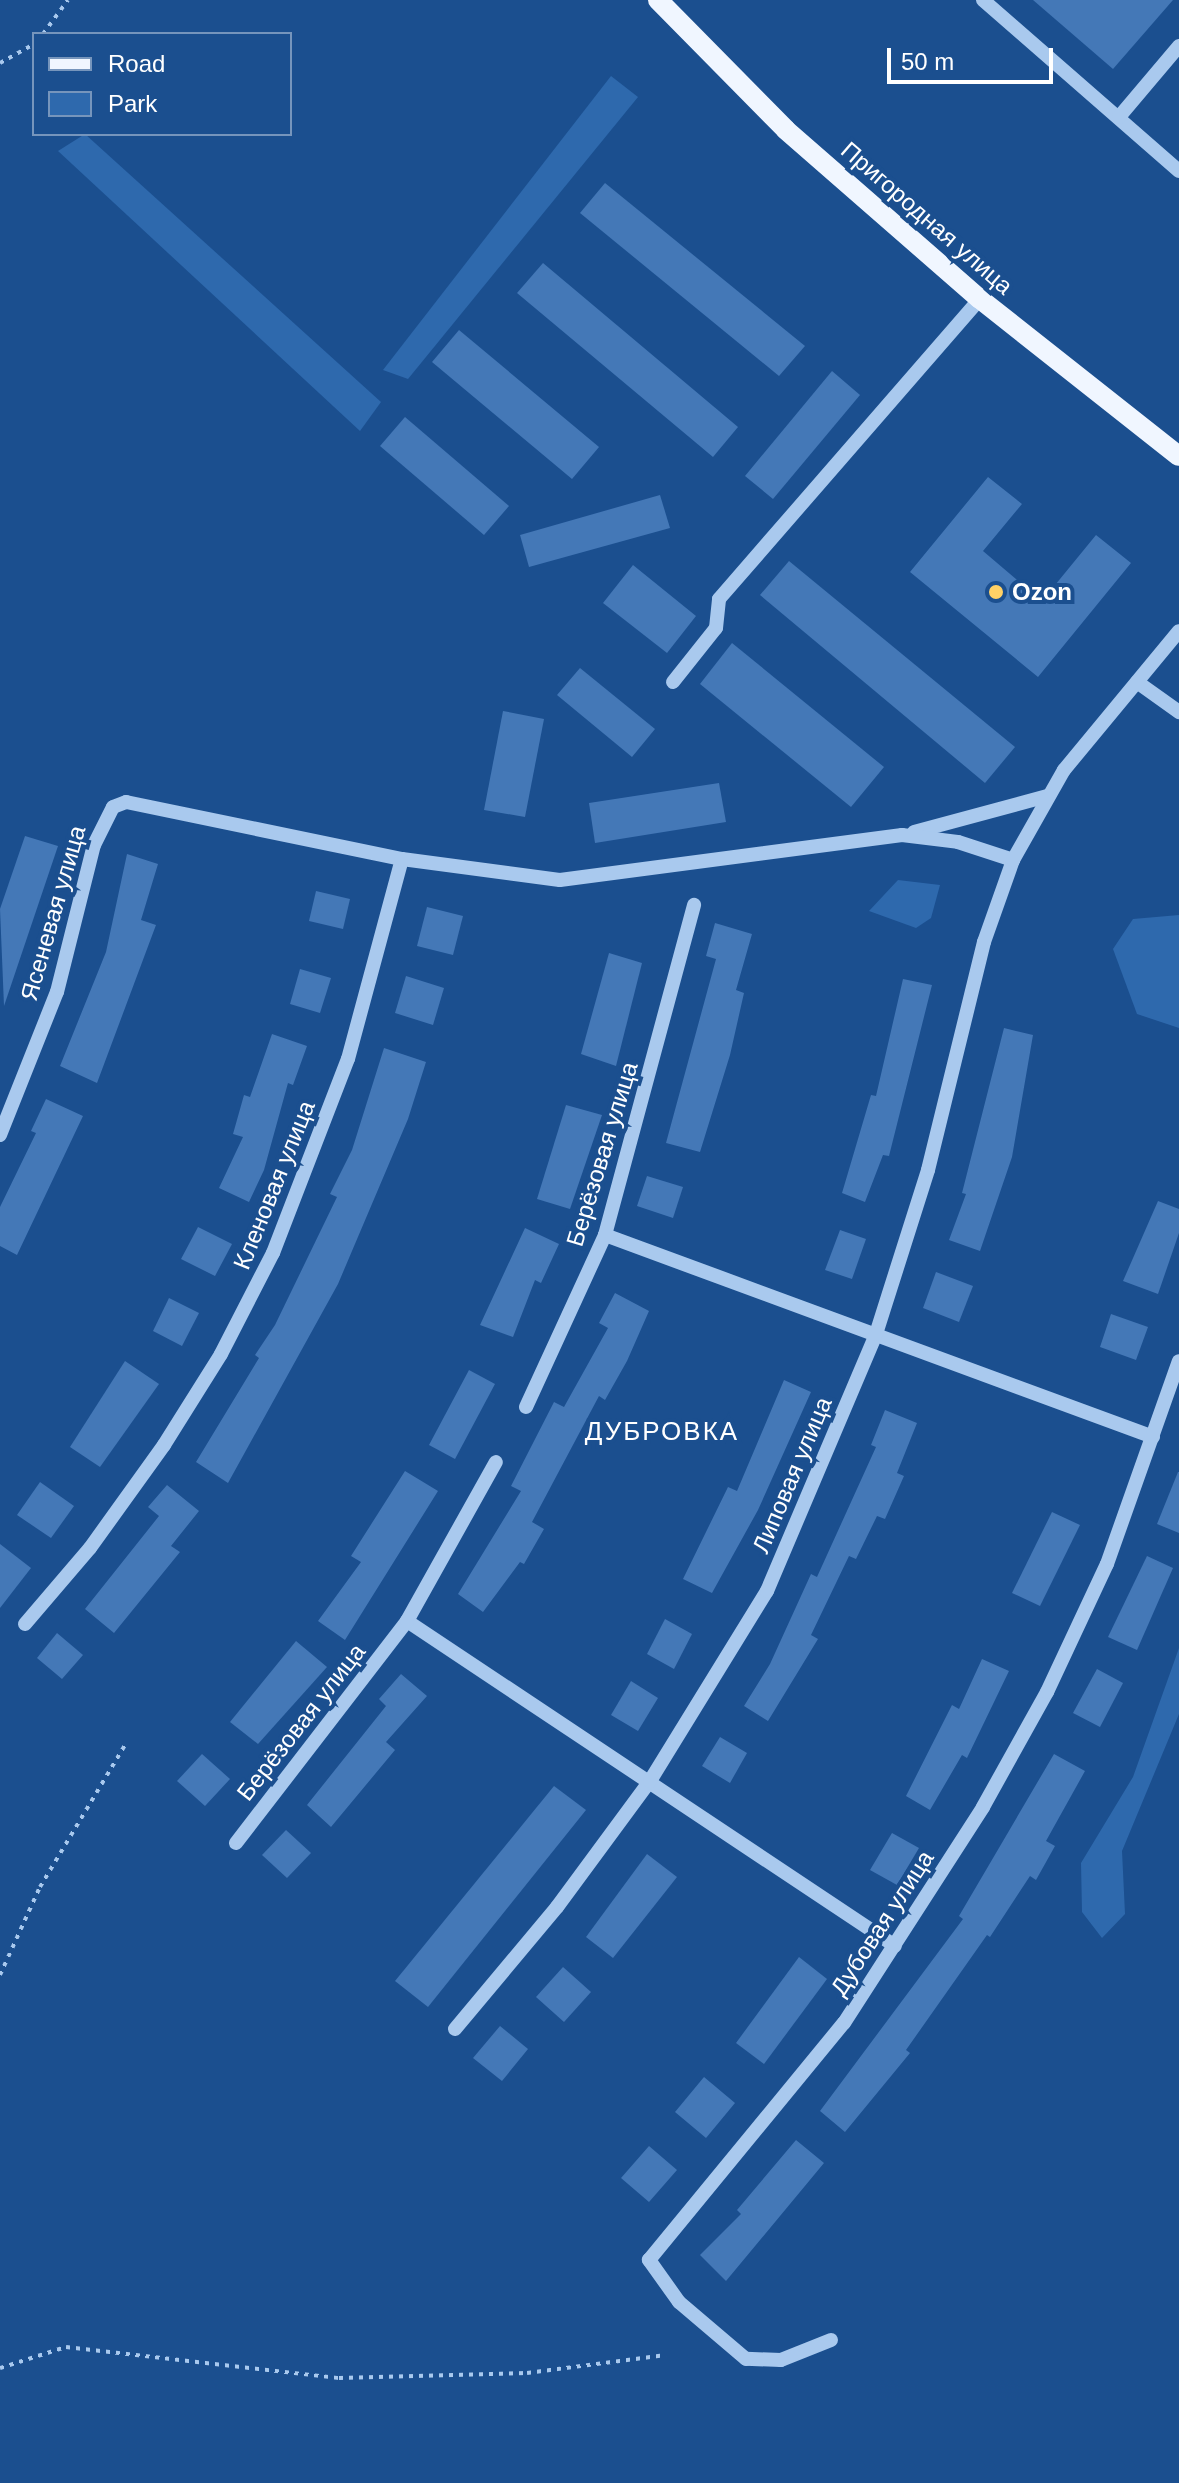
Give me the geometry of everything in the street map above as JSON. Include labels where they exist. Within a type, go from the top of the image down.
[{"type":"main road","name":"Пригородная улица","points":[[658,0],[786,130],[980,299],[1179,456]]},
{"type":"street","points":[[983,0],[1179,171]]},
{"type":"street","points":[[1119,117],[1179,46]]},
{"type":"street","points":[[673,682],[716,628],[719,599],[980,299]]},
{"type":"street","name":"Липовая улица","points":[[455,2029],[557,1907],[650,1781],[767,1591],[876,1334],[928,1170],[984,942],[1013,860],[1047,796],[1179,631]]},
{"type":"street","points":[[1137,682],[1179,712]]},
{"type":"street","points":[[402,859],[560,880],[902,835],[1018,808],[1047,796]]},
{"type":"street","name":"Ясеневая улица","points":[[0,1135],[57,992],[103,819],[126,802],[402,859]]},
{"type":"street","points":[[902,835],[958,842],[1013,860]]},
{"type":"street","name":"Кленовая улица","points":[[25,1624],[90,1548],[164,1445],[221,1354],[273,1253],[348,1059],[402,859]]},
{"type":"street","name":"Берёзовая улица","points":[[526,1407],[605,1235],[694,905]]},
{"type":"street","points":[[605,1235],[1153,1437]]},
{"type":"street","name":"Дубовая улица","points":[[831,2340],[781,2360],[746,2359],[679,2302],[649,2260],[844,2023],[895,1946],[1047,1692],[1107,1564],[1179,1361]]},
{"type":"street","name":"Берёзовая улица","points":[[236,1843],[407,1621],[496,1462]]},
{"type":"street","points":[[407,1621],[895,1946]]},
{"type":"path","points":[[44,32],[68,0]]},
{"type":"path","points":[[0,63],[32,45]]},
{"type":"path","points":[[0,1975],[40,1887],[125,1745]]},
{"type":"path","points":[[0,2368],[66,2347],[339,2378],[527,2373],[666,2355]]},
{"type":"green space","points":[[611,76],[638,97],[408,379],[383,370]]},
{"type":"green space","points":[[82,136],[87,136],[381,402],[360,431],[58,151]]},
{"type":"green space","points":[[898,880],[940,885],[931,918],[916,928],[869,911]]},
{"type":"green space","points":[[1179,915],[1179,1028],[1137,1014],[1113,949],[1133,919]]},
{"type":"green space","points":[[1179,1648],[1179,1714],[1122,1851],[1125,1914],[1102,1938],[1082,1912],[1081,1863],[1133,1777]]},
{"type":"building","points":[[1033,0],[1173,0],[1113,69]]},
{"type":"building","points":[[605,183],[805,346],[779,376],[580,213]]},
{"type":"building","points":[[543,263],[738,427],[713,457],[517,293]]},
{"type":"building","points":[[459,330],[599,447],[572,479],[432,362]]},
{"type":"building","points":[[832,371],[860,395],[773,499],[745,476]]},
{"type":"building","points":[[405,417],[509,506],[484,535],[380,446]]},
{"type":"building","points":[[988,477],[1022,504],[983,551],[1042,601],[1096,535],[1131,563],[1038,677],[910,572]]},
{"type":"building","points":[[660,495],[670,528],[529,567],[520,535]]},
{"type":"building","points":[[789,561],[1015,747],[985,783],[760,595]]},
{"type":"building","points":[[633,565],[696,616],[667,653],[603,603]]},
{"type":"building","points":[[732,643],[884,767],[851,807],[700,684]]},
{"type":"building","points":[[580,668],[655,729],[632,757],[557,695]]},
{"type":"building","points":[[503,711],[544,719],[525,817],[484,810]]},
{"type":"building","points":[[719,783],[726,822],[595,843],[589,803]]},
{"type":"building","points":[[25,836],[58,846],[4,1006],[0,909]]},
{"type":"building","points":[[127,854],[158,864],[141,920],[156,925],[97,1083],[60,1066],[106,952]]},
{"type":"building","points":[[316,891],[350,899],[343,929],[309,921]]},
{"type":"building","points":[[427,907],[463,916],[453,955],[417,946]]},
{"type":"building","points":[[715,923],[752,934],[736,990],[744,993],[730,1055],[700,1152],[666,1143],[716,959],[706,956]]},
{"type":"building","points":[[609,953],[642,963],[616,1066],[581,1054]]},
{"type":"building","points":[[300,969],[331,978],[320,1013],[290,1004]]},
{"type":"building","points":[[406,976],[444,988],[433,1025],[395,1013]]},
{"type":"building","points":[[903,979],[932,985],[889,1156],[883,1155],[865,1202],[842,1193],[871,1095],[876,1096]]},
{"type":"building","points":[[1004,1028],[1033,1035],[1012,1157],[980,1251],[949,1240],[966,1194],[962,1193]]},
{"type":"building","points":[[272,1034],[307,1046],[293,1085],[288,1083],[264,1170],[249,1202],[219,1188],[243,1137],[233,1134],[244,1095],[250,1097]]},
{"type":"building","points":[[384,1048],[426,1062],[408,1119],[338,1284],[228,1483],[196,1462],[259,1358],[255,1355],[275,1325],[337,1197],[330,1194],[352,1150]]},
{"type":"building","points":[[46,1099],[83,1116],[17,1255],[0,1246],[0,1207],[36,1133],[31,1131]]},
{"type":"building","points":[[566,1105],[602,1115],[570,1209],[537,1199]]},
{"type":"building","points":[[647,1176],[683,1187],[673,1218],[637,1206]]},
{"type":"building","points":[[1158,1201],[1179,1209],[1179,1233],[1158,1294],[1123,1281]]},
{"type":"building","points":[[198,1227],[232,1244],[215,1276],[181,1259]]},
{"type":"building","points":[[525,1228],[559,1244],[541,1283],[535,1280],[513,1337],[480,1325]]},
{"type":"building","points":[[840,1230],[866,1239],[852,1279],[825,1270]]},
{"type":"building","points":[[936,1272],[973,1286],[959,1322],[923,1308]]},
{"type":"building","points":[[615,1293],[649,1311],[627,1361],[605,1400],[599,1396],[532,1522],[544,1529],[524,1564],[520,1562],[483,1612],[458,1594],[521,1491],[511,1486],[554,1402],[564,1407],[608,1328],[599,1323]]},
{"type":"building","points":[[169,1298],[199,1313],[182,1346],[153,1331]]},
{"type":"building","points":[[1111,1314],[1148,1327],[1136,1360],[1100,1347]]},
{"type":"building","points":[[125,1361],[159,1384],[100,1467],[70,1447]]},
{"type":"building","points":[[469,1370],[495,1384],[455,1459],[429,1445]]},
{"type":"building","points":[[784,1380],[811,1392],[758,1510],[712,1593],[683,1579],[728,1487],[737,1491]]},
{"type":"building","points":[[885,1410],[917,1423],[897,1473],[904,1476],[885,1519],[877,1516],[856,1559],[849,1556],[811,1635],[818,1639],[768,1721],[744,1706],[770,1664],[811,1574],[817,1577],[876,1447],[871,1445]]},
{"type":"building","points":[[405,1471],[438,1491],[345,1640],[318,1621],[361,1562],[351,1556]]},
{"type":"building","points":[[1179,1472],[1179,1533],[1157,1524]]},
{"type":"building","points":[[40,1482],[74,1506],[51,1538],[17,1515]]},
{"type":"building","points":[[167,1485],[199,1511],[171,1546],[180,1552],[114,1633],[85,1609],[159,1516],[148,1507]]},
{"type":"building","points":[[1052,1512],[1080,1525],[1040,1606],[1012,1593]]},
{"type":"building","points":[[0,1544],[31,1568],[0,1608]]},
{"type":"building","points":[[1147,1556],[1173,1568],[1137,1650],[1108,1637]]},
{"type":"building","points":[[665,1619],[692,1634],[674,1669],[647,1654]]},
{"type":"building","points":[[57,1633],[83,1655],[62,1679],[37,1658]]},
{"type":"building","points":[[296,1641],[327,1667],[258,1744],[230,1722]]},
{"type":"building","points":[[982,1659],[1009,1671],[967,1758],[962,1755],[930,1810],[906,1796],[952,1705],[959,1709]]},
{"type":"building","points":[[1097,1669],[1123,1683],[1100,1727],[1073,1713]]},
{"type":"building","points":[[401,1674],[427,1696],[386,1742],[395,1750],[331,1827],[307,1805],[386,1706],[379,1699]]},
{"type":"building","points":[[631,1681],[658,1698],[638,1731],[611,1715]]},
{"type":"building","points":[[720,1737],[747,1753],[730,1783],[702,1766]]},
{"type":"building","points":[[202,1754],[230,1779],[205,1806],[177,1781]]},
{"type":"building","points":[[1054,1754],[1085,1771],[1046,1841],[1055,1846],[1036,1880],[1030,1876],[990,1937],[987,1935],[906,2050],[910,2053],[845,2132],[820,2111],[963,1919],[959,1916]]},
{"type":"building","points":[[554,1786],[586,1810],[428,2007],[395,1981]]},
{"type":"building","points":[[286,1830],[311,1853],[287,1878],[262,1855]]},
{"type":"building","points":[[892,1833],[919,1848],[897,1885],[870,1870]]},
{"type":"building","points":[[647,1854],[677,1877],[613,1958],[586,1937]]},
{"type":"building","points":[[799,1957],[827,1979],[764,2064],[736,2043]]},
{"type":"building","points":[[563,1967],[591,1992],[564,2022],[536,1997]]},
{"type":"building","points":[[500,2026],[528,2049],[502,2081],[473,2058]]},
{"type":"building","points":[[704,2077],[735,2103],[706,2138],[675,2112]]},
{"type":"building","points":[[796,2140],[824,2163],[726,2281],[700,2255],[741,2214],[737,2210]]},
{"type":"building","points":[[649,2146],[677,2170],[649,2202],[621,2178]]},
{"type":"place","name":"Ozon","points":[[996,592]]},
{"type":"district","name":"ДУБРОВКА","points":[[662,1432]]}]
